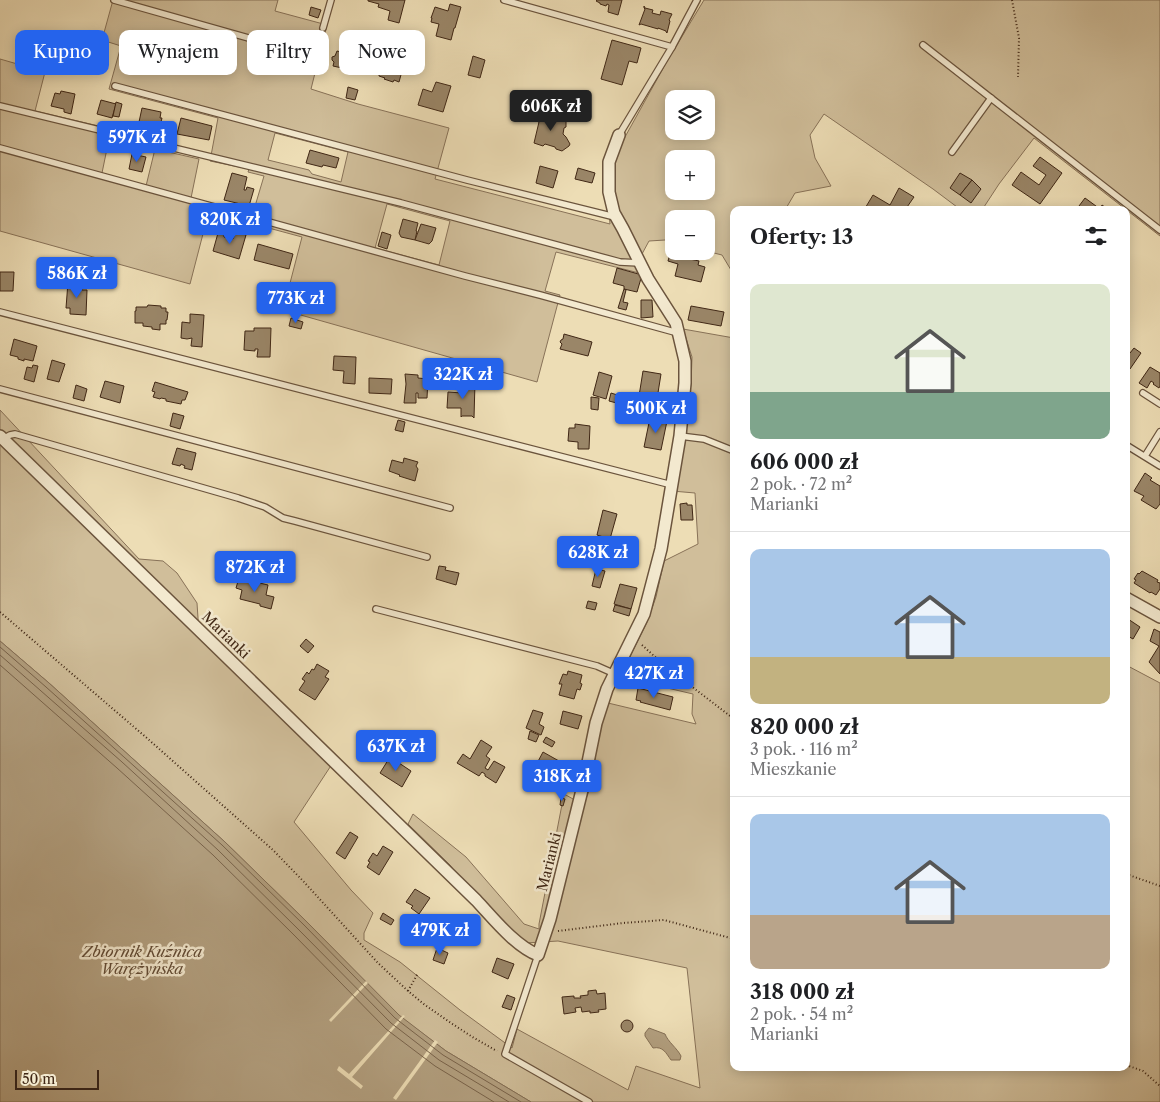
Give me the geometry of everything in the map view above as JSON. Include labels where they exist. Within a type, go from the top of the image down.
[{"type":"street","name":"Marianki","points":[[2,437],[518,943],[538,955],[546,933],[584,782],[596,723],[607,689],[644,614],[661,549],[680,436],[685,361],[676,323],[648,279],[614,213],[609,192],[609,162],[619,135]]},
{"type":"street","points":[[1130,600],[1160,618]]},
{"type":"lane","points":[[114,0],[247,38]]},
{"type":"lane","points":[[323,28],[331,0]]},
{"type":"lane","points":[[504,0],[672,47]]},
{"type":"lane","name":"Marianki","points":[[619,135],[672,47],[696,0]]},
{"type":"lane","points":[[923,45],[1129,206]]},
{"type":"lane","points":[[115,86],[467,180],[617,217]]},
{"type":"lane","points":[[952,152],[991,98]]},
{"type":"lane","points":[[0,106],[401,203],[620,262],[640,263]]},
{"type":"lane","points":[[0,148],[679,334]]},
{"type":"lane","points":[[1130,207],[1160,230]]},
{"type":"lane","points":[[0,312],[672,486]]},
{"type":"lane","points":[[0,389],[450,508]]},
{"type":"lane","points":[[1143,393],[1160,404]]},
{"type":"lane","points":[[1145,456],[1160,432]]},
{"type":"lane","points":[[2,437],[15,434],[238,498],[265,507],[289,520],[427,557]]},
{"type":"lane","points":[[680,436],[704,439],[730,449]]},
{"type":"lane","points":[[1130,447],[1160,466]]},
{"type":"lane","points":[[376,609],[579,662],[615,674]]},
{"type":"lane","points":[[538,955],[505,1054],[589,1102]]},
{"type":"path","points":[[1012,0],[1019,38],[1018,76]]},
{"type":"path","points":[[0,612],[273,850],[378,963],[408,991],[425,1005],[474,1038],[505,1054]]},
{"type":"path","points":[[634,637],[665,666],[730,716]]},
{"type":"path","points":[[1130,875],[1160,886]]},
{"type":"path","points":[[546,933],[623,923],[664,920],[730,938]]},
{"type":"path","points":[[408,991],[418,972]]},
{"type":"path","points":[[1130,1066],[1142,1071],[1160,1086]]},
{"type":"shaded area","points":[[113,0],[278,0],[275,11],[327,25],[326,30],[247,30],[247,75],[314,75],[311,89],[358,104],[449,128],[435,179],[610,224],[606,183],[615,155],[666,63],[704,0],[1160,0],[1160,236],[1130,213],[1130,206],[1121,206],[1034,138],[985,206],[956,206],[824,114],[810,135],[815,158],[831,186],[795,193],[787,206],[730,206],[730,268],[722,255],[715,253],[715,210],[665,210],[665,240],[649,241],[642,254],[651,276],[556,252],[545,291],[560,295],[537,382],[283,310],[302,237],[250,223],[264,176],[248,172],[249,169],[210,161],[218,118],[109,89],[119,53],[119,75],[237,75],[237,30],[119,30],[119,45],[109,42],[109,30],[105,30]],"holes":[[[275,133],[348,152],[341,182],[312,174],[309,170],[268,160]],[[387,204],[450,221],[439,265],[375,248]]]},
{"type":"shaded area","points":[[0,59],[15,63],[15,75],[44,75],[35,111],[111,129],[102,173],[146,186],[155,149],[199,159],[191,198],[211,203],[190,284],[0,231]]},
{"type":"shaded area","points":[[683,329],[730,337],[730,1071],[1130,1071],[1130,667],[1160,683],[1160,1102],[531,1102],[446,1051],[398,1015],[225,842],[0,641],[0,410],[139,559],[163,561],[177,573],[197,603],[199,633],[336,758],[294,822],[351,890],[373,913],[364,933],[364,940],[400,962],[460,1010],[512,1048],[517,1029],[628,1090],[636,1066],[700,1088],[687,968],[558,941],[525,943],[408,824],[413,814],[466,857],[524,924],[539,929],[564,794],[584,805],[591,783],[601,720],[608,703],[696,724],[692,714],[693,694],[620,677],[647,622],[656,597],[664,561],[698,544],[695,493],[672,491],[691,385],[692,357]]},
{"type":"water","name":"Zbiornik Kuźnica Warężyńska","points":[[0,641],[225,842],[399,1015],[446,1051],[531,1102],[0,1102]]},
{"type":"water","points":[[649,1028],[665,1034],[681,1056],[680,1060],[671,1060],[662,1049],[653,1048],[645,1036]]},
{"type":"pier","points":[[366,981],[368,983],[331,1022],[329,1020]]},
{"type":"pier","points":[[403,1015],[405,1016],[352,1077],[363,1086],[361,1089],[337,1070],[339,1066],[349,1074]]},
{"type":"pier","points":[[435,1040],[438,1042],[396,1100],[393,1098]]},
{"type":"building","points":[[368,0],[405,0],[399,23],[388,20],[390,11],[378,7],[379,4]]},
{"type":"building","points":[[597,0],[622,0],[618,15],[608,12],[609,5],[600,4]]},
{"type":"building","points":[[450,4],[461,7],[451,40],[436,36],[439,24],[431,22],[435,7],[448,11]]},
{"type":"building","points":[[644,6],[653,10],[652,13],[660,15],[661,11],[672,14],[667,33],[658,28],[639,25],[645,9]]},
{"type":"building","points":[[311,7],[321,10],[318,18],[309,15]]},
{"type":"building","points":[[612,40],[641,48],[637,63],[629,61],[622,85],[601,79]]},
{"type":"building","points":[[337,51],[339,52],[339,67],[333,66],[332,57],[335,56]]},
{"type":"building","points":[[473,56],[485,60],[480,78],[468,75]]},
{"type":"building","points":[[401,75],[399,82],[394,80],[393,82],[379,76]]},
{"type":"building","points":[[436,82],[451,86],[443,112],[418,105],[423,89],[432,92]]},
{"type":"building","points":[[348,87],[358,90],[355,100],[346,98]]},
{"type":"building","points":[[61,91],[75,94],[71,114],[64,112],[64,109],[51,106],[55,93],[60,94]]},
{"type":"building","points":[[101,100],[116,104],[112,118],[97,114]]},
{"type":"building","points":[[116,102],[122,104],[119,117],[113,116]]},
{"type":"building","points":[[582,105],[587,110],[582,115],[577,110]]},
{"type":"building","points":[[142,108],[161,112],[160,118],[162,118],[159,130],[139,122]]},
{"type":"building","points":[[542,112],[551,114],[553,118],[566,121],[563,134],[570,144],[562,151],[545,144],[543,146],[534,143],[539,122],[536,121],[538,114]]},
{"type":"building","points":[[181,118],[212,126],[209,140],[177,134]]},
{"type":"building","points":[[310,150],[339,158],[336,168],[306,163]]},
{"type":"building","points":[[132,154],[146,157],[142,172],[129,169]]},
{"type":"building","points":[[1040,157],[1062,173],[1040,204],[1012,185],[1021,172],[1039,185],[1046,175],[1033,166]]},
{"type":"building","points":[[540,166],[558,171],[553,188],[536,183]]},
{"type":"building","points":[[578,168],[595,173],[592,183],[575,179]]},
{"type":"building","points":[[232,173],[247,177],[244,190],[247,187],[254,189],[249,206],[224,200]]},
{"type":"building","points":[[960,173],[972,180],[960,195],[950,188]]},
{"type":"building","points":[[972,180],[981,189],[971,203],[960,195]]},
{"type":"building","points":[[899,188],[914,197],[908,206],[866,206],[873,195],[890,205]]},
{"type":"building","points":[[1085,198],[1096,206],[1079,206]]},
{"type":"building","points":[[403,219],[418,223],[415,240],[401,237],[399,233]]},
{"type":"building","points":[[421,224],[436,228],[432,241],[429,244],[415,240]]},
{"type":"building","points":[[236,232],[246,235],[239,259],[213,251],[218,233],[233,239]]},
{"type":"building","points":[[382,232],[391,235],[387,249],[378,246]]},
{"type":"building","points":[[258,244],[293,254],[289,269],[254,260]]},
{"type":"building","points":[[668,261],[699,261],[698,265],[705,267],[701,282],[675,276],[678,264]]},
{"type":"building","points":[[617,268],[642,275],[637,292],[624,289],[624,286],[613,283]]},
{"type":"building","points":[[0,272],[14,272],[13,291],[0,291]]},
{"type":"building","points":[[68,282],[81,282],[82,290],[87,290],[86,315],[70,314],[70,308],[66,308]]},
{"type":"building","points":[[624,289],[626,290],[623,302],[628,303],[626,310],[618,308]]},
{"type":"building","points":[[641,300],[652,300],[653,317],[641,318]]},
{"type":"building","points":[[148,305],[161,306],[161,308],[166,308],[166,312],[168,312],[166,324],[160,324],[160,330],[143,326],[143,323],[135,323],[136,307],[147,307]]},
{"type":"building","points":[[691,306],[724,312],[721,326],[688,320]]},
{"type":"building","points":[[190,314],[204,315],[202,347],[191,346],[192,338],[181,338],[182,322],[190,323]]},
{"type":"building","points":[[291,318],[303,322],[301,329],[289,326]]},
{"type":"building","points":[[254,328],[271,328],[270,357],[257,357],[258,349],[255,349],[255,351],[244,350],[245,331],[254,331]]},
{"type":"building","points":[[564,334],[592,342],[588,356],[560,349],[562,344],[560,342]]},
{"type":"building","points":[[14,339],[37,346],[33,361],[24,359],[24,361],[10,355]]},
{"type":"building","points":[[1134,348],[1141,353],[1130,369],[1130,353]]},
{"type":"building","points":[[334,356],[356,357],[355,384],[343,383],[344,371],[333,370]]},
{"type":"building","points":[[52,360],[65,364],[59,382],[47,379]]},
{"type":"building","points":[[33,365],[38,366],[34,382],[24,379],[27,367],[32,368]]},
{"type":"building","points":[[1150,367],[1160,373],[1159,388],[1151,381],[1147,388],[1139,383]]},
{"type":"building","points":[[643,371],[661,374],[657,399],[639,396]]},
{"type":"building","points":[[599,372],[612,376],[606,399],[593,395]]},
{"type":"building","points":[[405,374],[418,375],[418,378],[428,379],[427,398],[418,398],[418,393],[416,393],[416,403],[404,403]]},
{"type":"building","points":[[369,378],[392,379],[391,394],[369,393]]},
{"type":"building","points":[[105,381],[124,386],[120,403],[100,397]]},
{"type":"building","points":[[155,382],[188,392],[185,400],[182,400],[181,404],[153,397],[155,392],[152,391]]},
{"type":"building","points":[[462,382],[474,384],[475,382],[474,418],[472,416],[461,417],[461,408],[447,408],[448,392],[462,393]]},
{"type":"building","points":[[76,385],[87,389],[84,401],[73,398]]},
{"type":"building","points":[[611,393],[630,399],[628,406],[609,401]]},
{"type":"building","points":[[591,397],[599,398],[598,410],[591,409]]},
{"type":"building","points":[[173,413],[184,416],[180,429],[170,426]]},
{"type":"building","points":[[650,418],[667,421],[661,450],[644,447]]},
{"type":"building","points":[[398,420],[405,422],[403,432],[395,430]]},
{"type":"building","points":[[575,424],[590,426],[589,449],[578,449],[578,442],[568,441],[569,428],[575,428]]},
{"type":"building","points":[[177,448],[196,453],[192,470],[184,468],[185,466],[181,464],[180,466],[172,464]]},
{"type":"building","points":[[404,458],[418,462],[415,481],[389,471],[392,460],[403,463]]},
{"type":"building","points":[[1145,473],[1152,478],[1150,480],[1160,486],[1160,504],[1156,509],[1141,500],[1144,496],[1134,491]]},
{"type":"building","points":[[687,503],[687,505],[692,505],[693,520],[681,520],[680,504]]},
{"type":"building","points":[[603,510],[617,514],[610,539],[597,535]]},
{"type":"building","points":[[439,566],[446,567],[445,570],[459,573],[456,585],[436,579]]},
{"type":"building","points":[[596,569],[605,571],[600,588],[592,586]]},
{"type":"building","points":[[1142,571],[1160,583],[1160,589],[1156,595],[1134,583],[1138,573]]},
{"type":"building","points":[[239,578],[268,585],[266,595],[274,597],[271,609],[240,599],[242,590],[236,588]]},
{"type":"building","points":[[620,584],[637,588],[631,609],[614,604]]},
{"type":"building","points":[[588,601],[597,603],[595,610],[586,608]]},
{"type":"building","points":[[615,605],[631,609],[629,616],[613,611]]},
{"type":"building","points":[[1130,620],[1140,627],[1133,639],[1130,637]]},
{"type":"building","points":[[1154,629],[1160,632],[1160,674],[1149,662],[1159,646],[1150,641]]},
{"type":"building","points":[[306,639],[314,646],[308,653],[300,646]]},
{"type":"building","points":[[317,664],[329,671],[325,677],[329,679],[315,700],[299,690],[305,681],[302,679],[307,672],[309,674],[312,669],[314,670]]},
{"type":"building","points":[[568,671],[582,675],[580,690],[577,689],[574,699],[559,695],[562,684],[559,684],[563,674],[567,675]]},
{"type":"building","points":[[638,688],[673,697],[670,710],[636,700]]},
{"type":"building","points":[[533,710],[543,713],[539,724],[544,727],[541,735],[526,728]]},
{"type":"building","points":[[563,711],[582,716],[578,729],[560,724]]},
{"type":"building","points":[[530,731],[539,735],[536,742],[528,739]]},
{"type":"building","points":[[546,737],[555,742],[552,747],[543,742]]},
{"type":"building","points":[[481,740],[492,747],[486,756],[490,759],[485,768],[488,770],[494,761],[505,767],[496,783],[482,772],[479,776],[457,763],[463,754],[470,759]]},
{"type":"building","points":[[543,752],[559,761],[551,776],[535,767]]},
{"type":"building","points":[[390,757],[411,771],[402,787],[380,773]]},
{"type":"building","points":[[561,798],[565,799],[563,806],[560,805]]},
{"type":"building","points":[[350,832],[358,837],[345,859],[336,853]]},
{"type":"building","points":[[383,846],[393,852],[379,875],[367,867],[373,853],[377,856]]},
{"type":"building","points":[[415,889],[430,898],[419,914],[411,908],[413,906],[406,902]]},
{"type":"building","points":[[383,913],[394,920],[391,925],[380,919]]},
{"type":"building","points":[[437,948],[448,953],[444,964],[433,960]]},
{"type":"building","points":[[497,958],[514,964],[508,979],[492,972]]},
{"type":"building","points":[[596,990],[597,994],[605,993],[606,1009],[590,1013],[590,1011],[582,1012],[581,1007],[575,1008],[576,1012],[564,1014],[562,997],[574,996],[574,998],[581,998],[580,996],[588,995],[588,991]]},
{"type":"building","points":[[507,995],[515,998],[511,1010],[502,1007]]},
{"type":"building","points":[[625,1020],[629,1020],[633,1026],[629,1032],[625,1032],[621,1028],[621,1024]]}]
